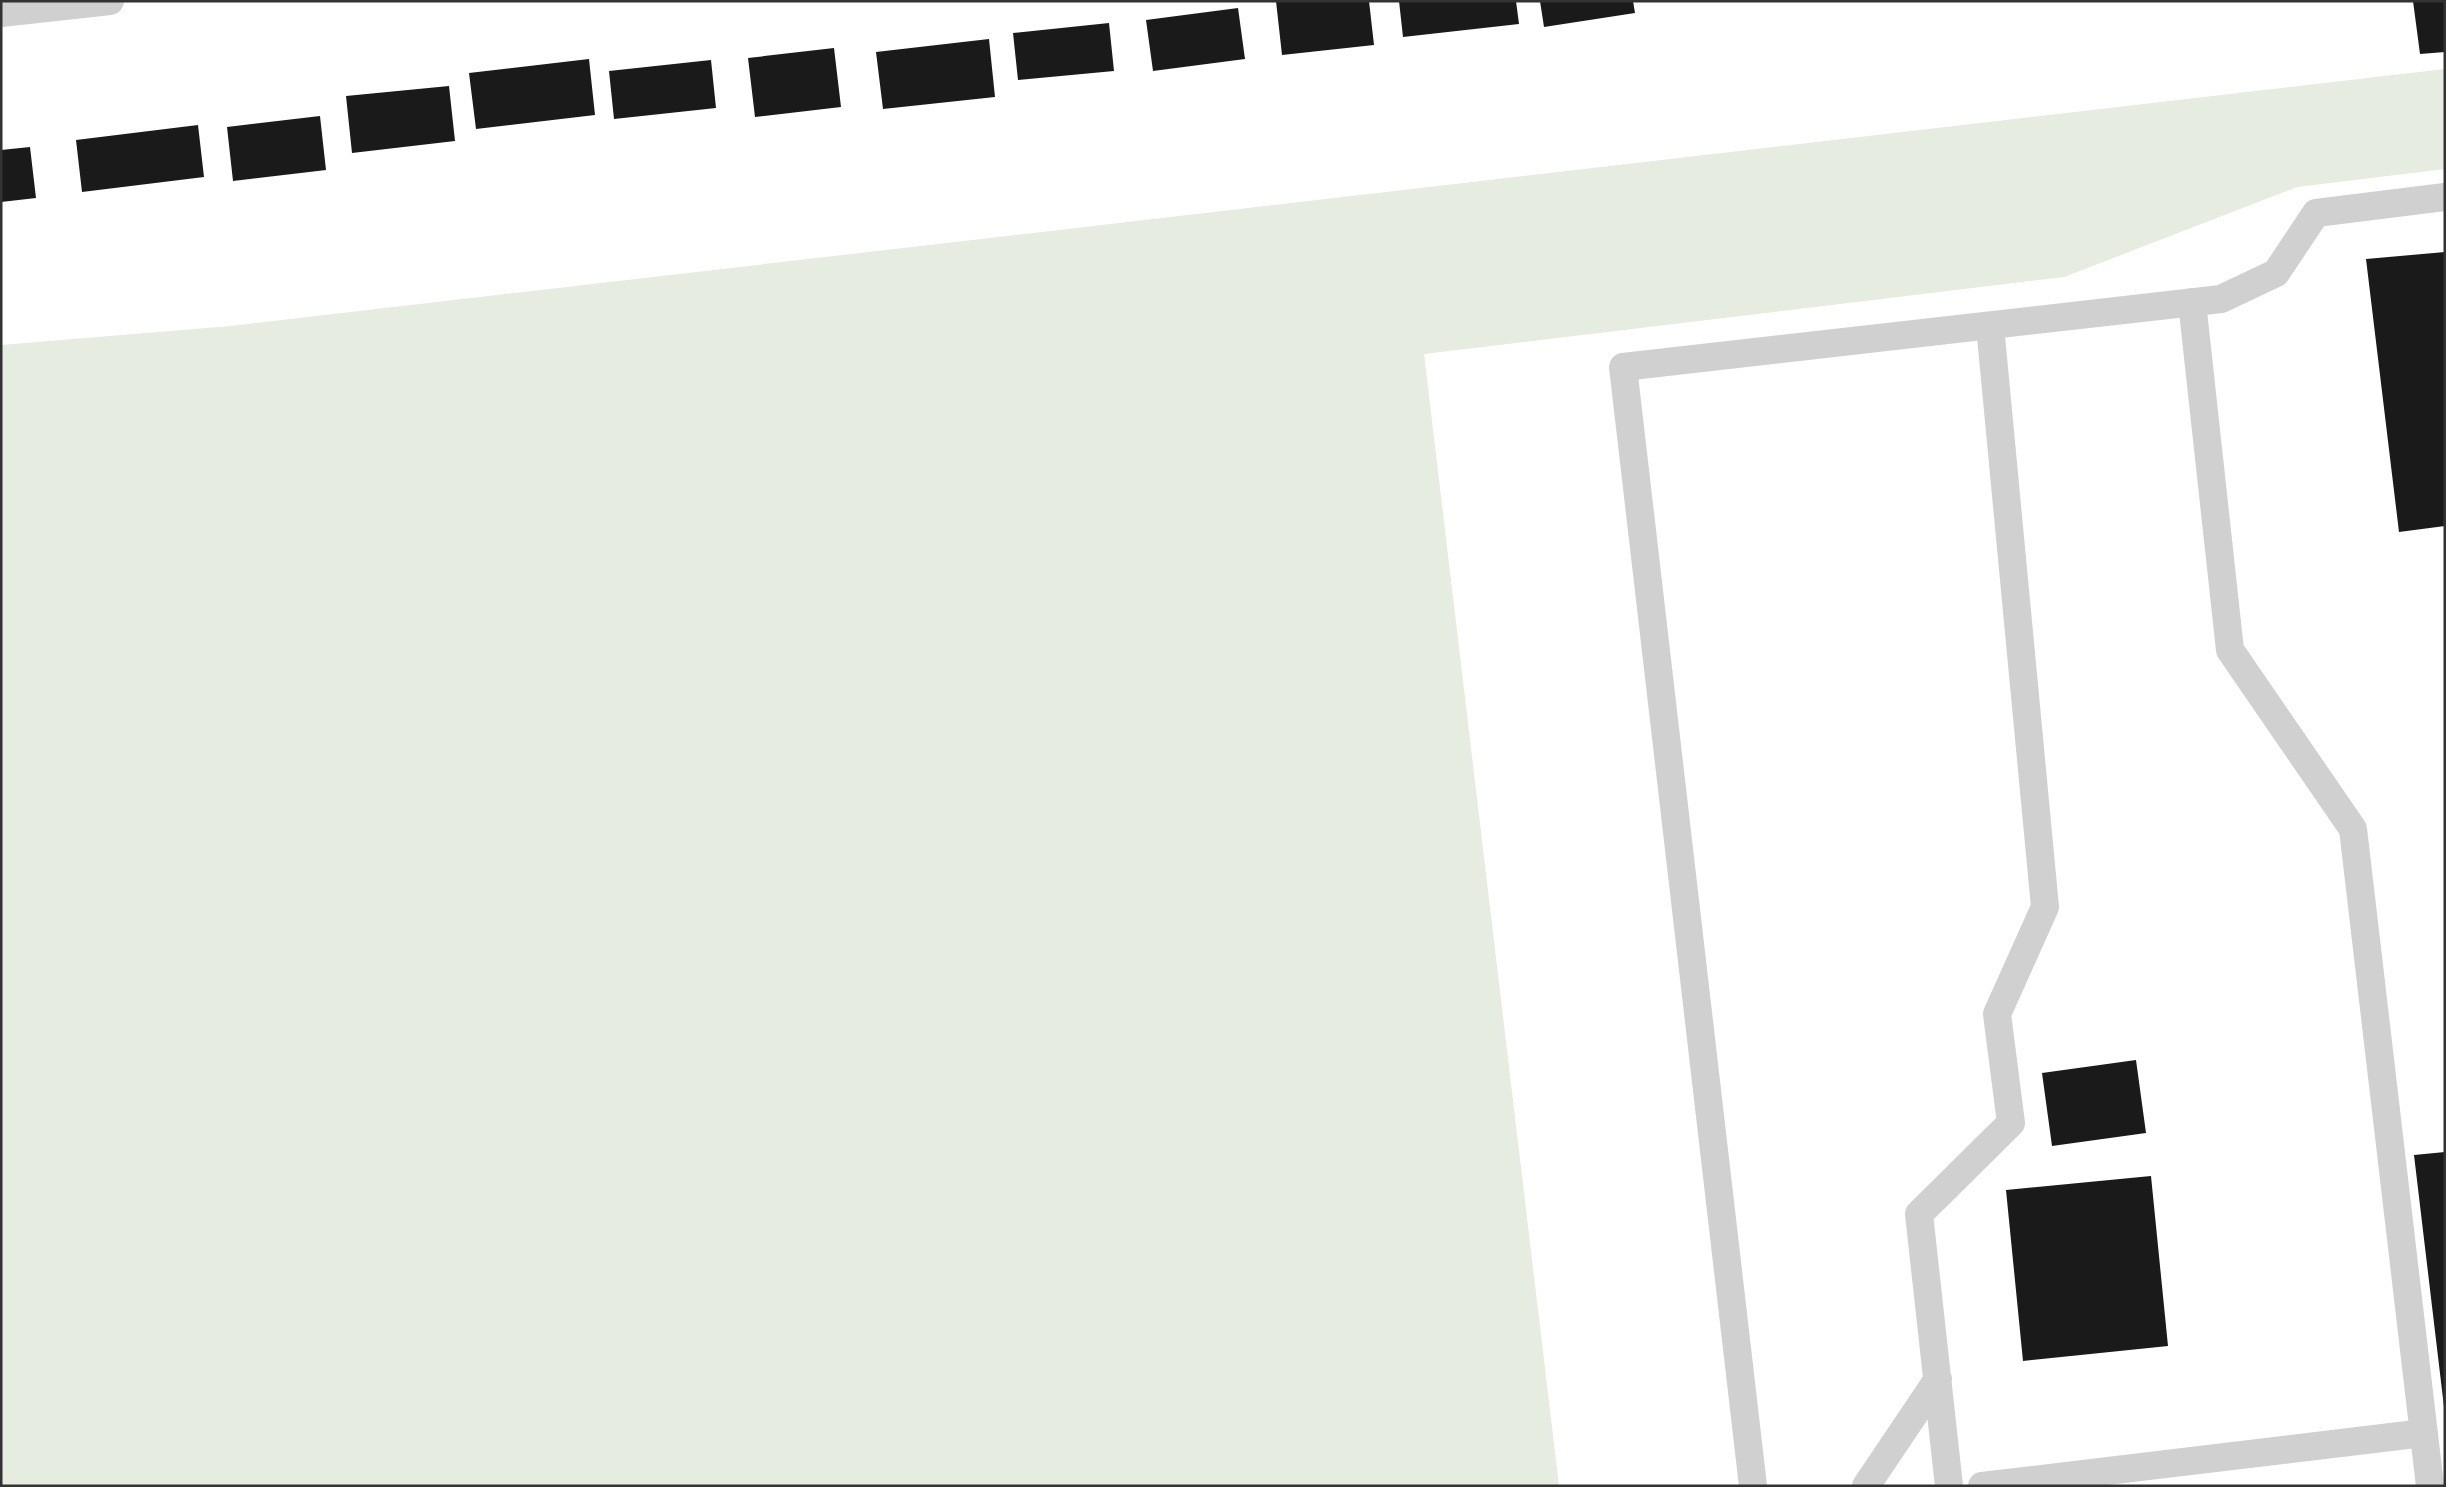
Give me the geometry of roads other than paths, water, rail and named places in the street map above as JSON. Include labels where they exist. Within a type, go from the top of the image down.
[{"type":"street","points":[[1,13],[110,1]]},
{"type":"street","points":[[1753,1486],[1623,367],[2221,299],[2276,273],[2316,213],[2445,197]]},
{"type":"street","points":[[2192,302],[2230,650],[2353,830],[2430,1486]]},
{"type":"street","points":[[1949,1486],[1919,1214],[2011,1123],[1997,1014],[2045,908],[1990,326]]},
{"type":"street","points":[[1866,1486],[1938,1379]]},
{"type":"street","points":[[1982,1486],[2424,1433]]}]
